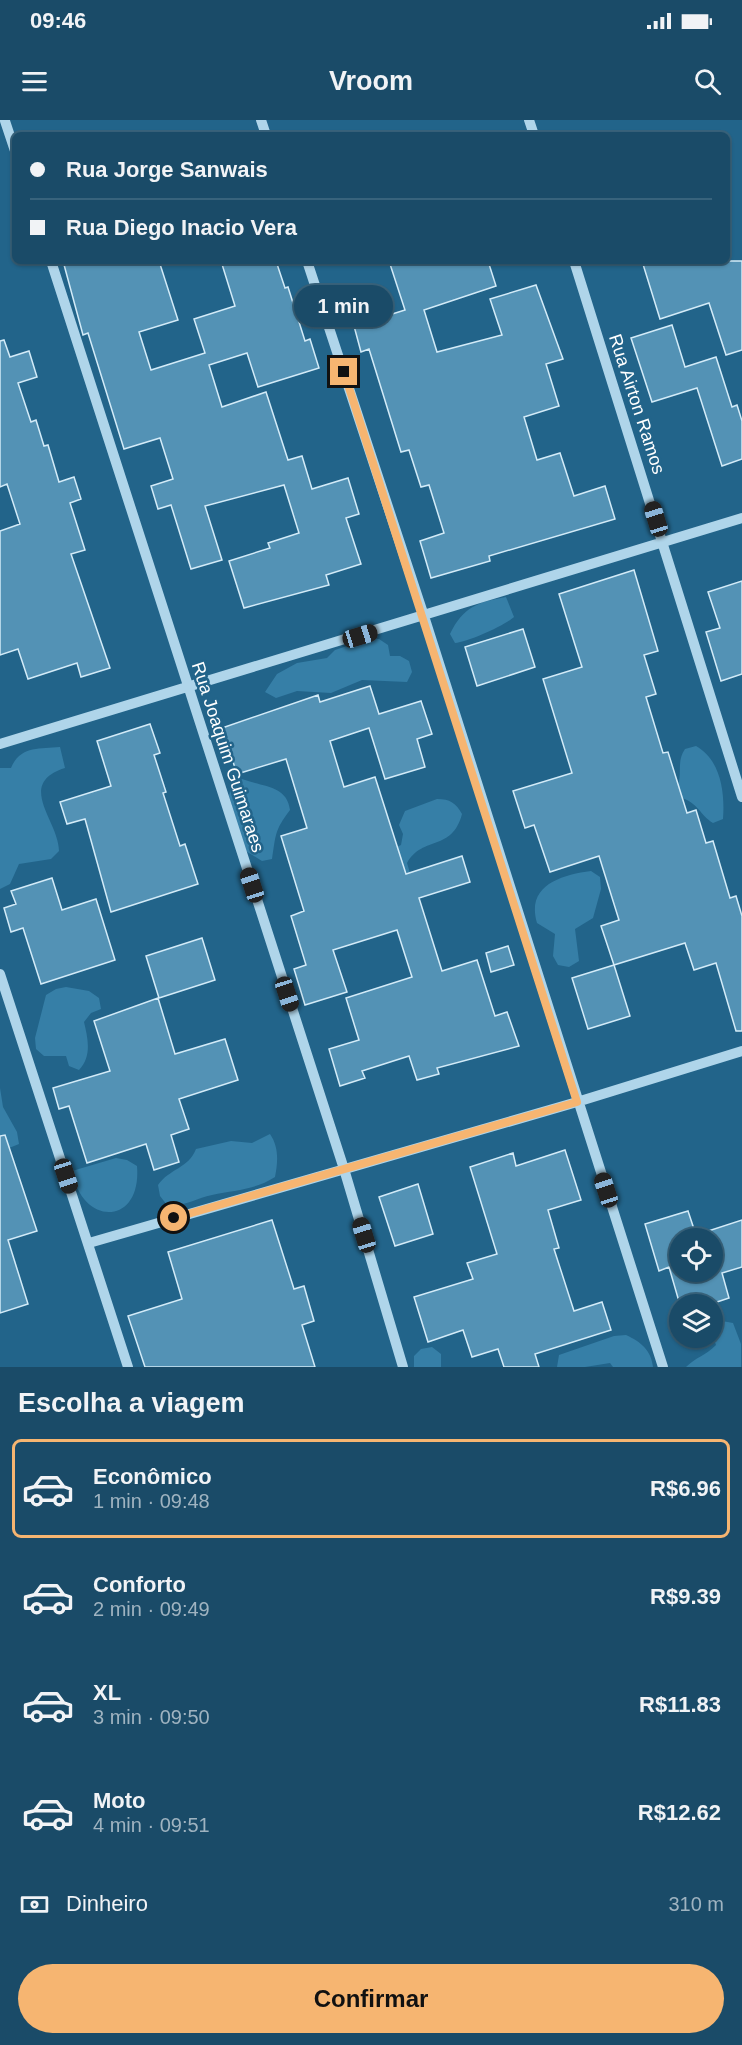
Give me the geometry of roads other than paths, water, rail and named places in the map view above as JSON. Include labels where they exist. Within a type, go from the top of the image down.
[{"type":"street","points":[[0,122],[6,120],[12,141]]},
{"type":"street","name":"Rua Joaquim Guimaraes","points":[[52,264],[344,1169],[403,1367]]},
{"type":"street","points":[[308,264],[424,616],[663,1367]]},
{"type":"street","name":"Rua Airton Ramos","points":[[575,264],[742,798]]},
{"type":"street","points":[[0,744],[742,518]]},
{"type":"street","points":[[0,974],[128,1367]]},
{"type":"street","points":[[88,1243],[577,1102],[742,1051]]}]
